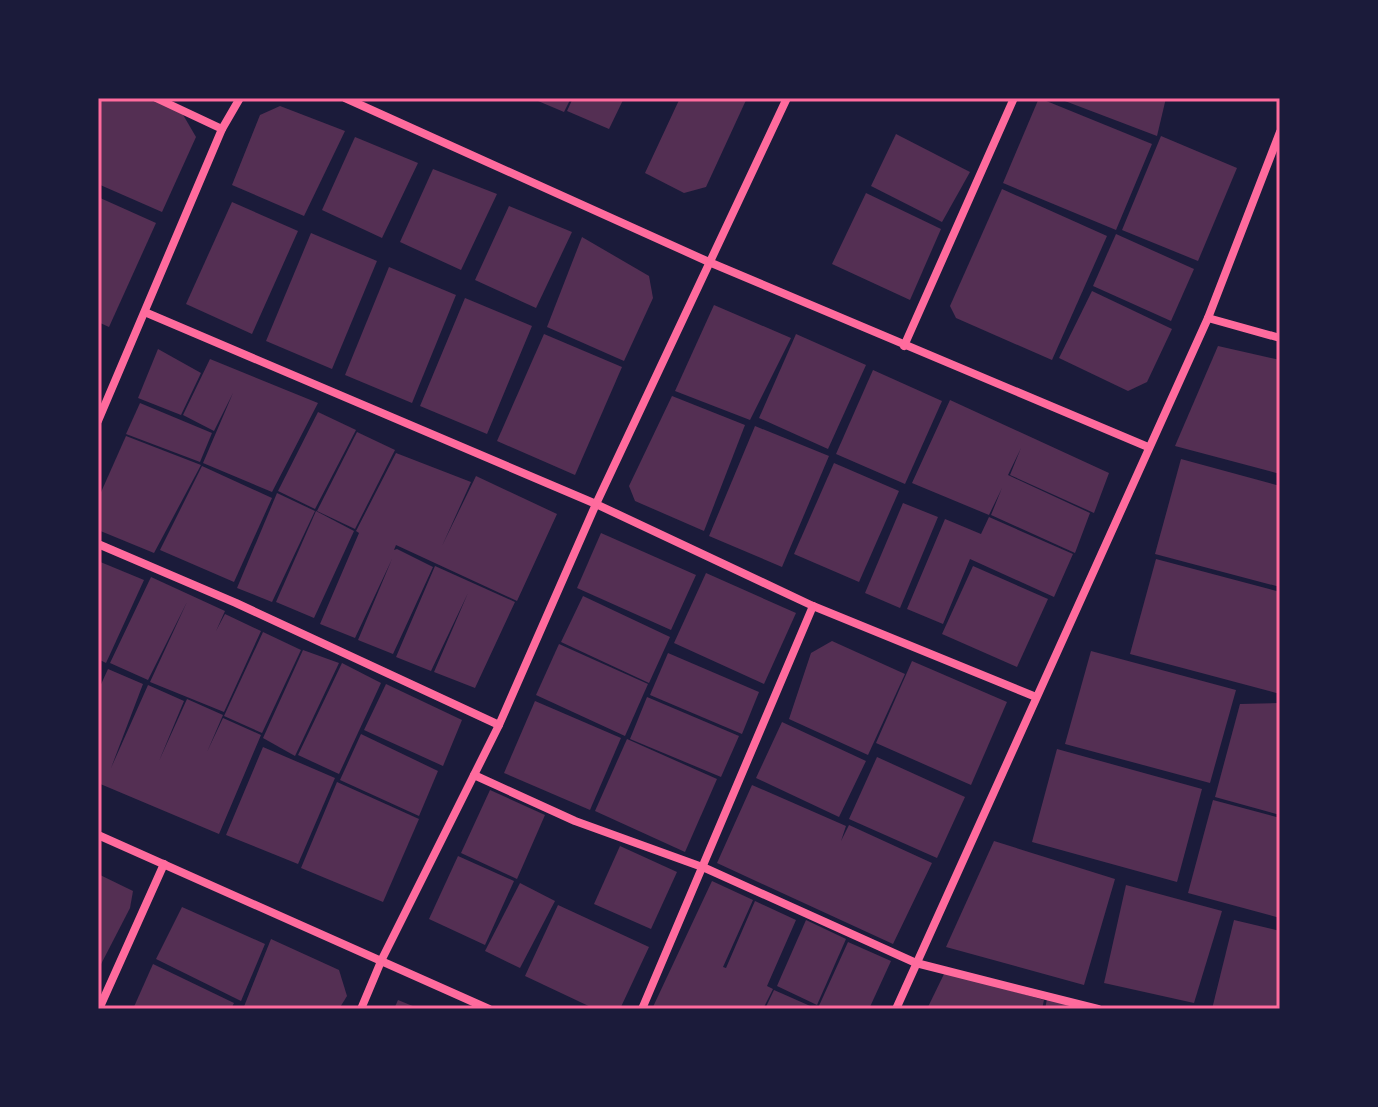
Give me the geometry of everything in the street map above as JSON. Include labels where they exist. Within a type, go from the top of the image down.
[{"type":"street","points":[[156,98],[222,129]]},
{"type":"street","points":[[98,421],[147,313],[222,129],[240,98]]},
{"type":"street","points":[[345,98],[709,262],[1148,447]]},
{"type":"street","points":[[361,1009],[382,959],[499,725],[596,504],[787,98]]},
{"type":"street","points":[[904,346],[1014,98]]},
{"type":"street","points":[[896,1009],[1208,318],[1280,132]]},
{"type":"street","points":[[147,313],[596,504],[813,606],[1036,697]]},
{"type":"street","points":[[1208,318],[1280,338]]},
{"type":"street","points":[[98,544],[236,603],[499,725]]},
{"type":"street","points":[[642,1009],[705,868],[813,606]]},
{"type":"street","points":[[474,775],[575,821],[705,868],[916,963],[1098,1009]]},
{"type":"street","points":[[98,835],[489,1009]]},
{"type":"street","points":[[99,1009],[164,864]]},
{"type":"building","points":[[102,98],[151,98],[182,113],[196,137],[162,212],[98,184],[98,107]]},
{"type":"building","points":[[531,98],[571,98],[564,112]]},
{"type":"building","points":[[573,98],[624,98],[609,129],[567,111]]},
{"type":"building","points":[[680,98],[747,98],[706,187],[684,193],[645,173]]},
{"type":"building","points":[[1039,98],[1152,144],[1116,230],[1003,183]]},
{"type":"building","points":[[1057,98],[1166,98],[1157,136]]},
{"type":"building","points":[[280,106],[345,131],[304,216],[232,185],[260,115]]},
{"type":"building","points":[[896,134],[970,172],[942,222],[871,186]]},
{"type":"building","points":[[1161,136],[1237,168],[1198,261],[1122,230]]},
{"type":"building","points":[[355,137],[418,163],[382,238],[322,210]]},
{"type":"building","points":[[433,169],[497,194],[461,270],[400,242]]},
{"type":"building","points":[[1002,189],[1107,236],[1052,360],[956,318],[950,306]]},
{"type":"building","points":[[866,193],[941,229],[910,300],[832,264]]},
{"type":"building","points":[[98,197],[156,223],[109,327],[98,322]]},
{"type":"building","points":[[232,202],[298,231],[252,334],[186,304]]},
{"type":"building","points":[[509,206],[572,232],[536,308],[475,280]]},
{"type":"building","points":[[311,233],[377,261],[332,369],[266,341]]},
{"type":"building","points":[[1116,234],[1194,269],[1171,321],[1093,286]]},
{"type":"building","points":[[582,237],[649,276],[653,298],[624,361],[547,327]]},
{"type":"building","points":[[389,267],[456,295],[412,403],[345,375]]},
{"type":"building","points":[[1092,291],[1172,329],[1147,382],[1128,391],[1059,358]]},
{"type":"building","points":[[465,298],[532,326],[487,434],[420,406]]},
{"type":"building","points":[[714,305],[791,338],[750,420],[675,391]]},
{"type":"building","points":[[544,334],[622,367],[575,475],[497,441]]},
{"type":"building","points":[[796,334],[866,365],[828,449],[759,418]]},
{"type":"building","points":[[1218,346],[1280,360],[1280,474],[1175,446]]},
{"type":"building","points":[[158,349],[201,373],[181,415],[138,398]]},
{"type":"building","points":[[210,359],[318,403],[272,492],[203,463],[233,393],[214,431],[183,415]]},
{"type":"building","points":[[873,370],[942,401],[905,484],[836,454]]},
{"type":"building","points":[[672,396],[745,425],[704,531],[635,501],[629,486]]},
{"type":"building","points":[[950,400],[1109,473],[1094,513],[1010,475],[1021,448],[1008,475],[1090,513],[1075,553],[991,515],[1002,488],[989,515],[912,483]]},
{"type":"building","points":[[140,403],[212,433],[200,462],[126,434]]},
{"type":"building","points":[[318,412],[356,430],[315,509],[278,491]]},
{"type":"building","points":[[755,426],[829,456],[782,567],[709,536]]},
{"type":"building","points":[[357,432],[395,450],[355,529],[317,511]]},
{"type":"building","points":[[126,436],[201,465],[154,553],[98,530],[98,499]]},
{"type":"building","points":[[396,453],[471,482],[442,546],[476,476],[557,514],[517,601],[396,545],[394,550],[433,567],[393,654],[358,640],[392,559],[355,638],[320,624],[359,533],[356,531]]},
{"type":"building","points":[[1181,459],[1280,486],[1280,587],[1155,554]]},
{"type":"building","points":[[834,463],[899,491],[859,582],[794,554]]},
{"type":"building","points":[[202,466],[272,498],[234,582],[160,550]]},
{"type":"building","points":[[277,493],[315,511],[272,602],[237,588]]},
{"type":"building","points":[[903,503],[938,517],[900,608],[865,593]]},
{"type":"building","points":[[316,511],[354,531],[314,618],[276,602]]},
{"type":"building","points":[[989,517],[1073,554],[1054,597],[970,559],[943,624],[907,609],[945,519],[981,534]]},
{"type":"building","points":[[601,533],[696,575],[671,630],[577,588]]},
{"type":"building","points":[[1156,559],[1280,592],[1280,694],[1130,654]]},
{"type":"building","points":[[98,561],[144,580],[106,663],[98,659]]},
{"type":"building","points":[[435,566],[515,602],[475,688],[434,672],[468,593],[431,671],[396,657]]},
{"type":"building","points":[[973,566],[1048,599],[1017,667],[942,634]]},
{"type":"building","points":[[706,573],[796,613],[764,684],[674,643]]},
{"type":"building","points":[[151,577],[225,611],[216,631],[225,614],[261,631],[224,712],[150,682],[187,602],[148,680],[110,663]]},
{"type":"building","points":[[583,596],[670,637],[649,683],[561,642]]},
{"type":"building","points":[[263,632],[301,650],[262,733],[224,716]]},
{"type":"building","points":[[832,641],[905,674],[868,755],[789,719],[811,653]]},
{"type":"building","points":[[559,644],[648,684],[625,736],[536,695]]},
{"type":"building","points":[[303,650],[339,663],[295,756],[263,738]]},
{"type":"building","points":[[1091,651],[1236,690],[1210,783],[1065,744]]},
{"type":"building","points":[[668,653],[759,692],[742,734],[650,695]]},
{"type":"building","points":[[912,661],[1007,702],[971,785],[876,743]]},
{"type":"building","points":[[342,663],[381,683],[339,774],[298,755]]},
{"type":"building","points":[[108,669],[143,684],[111,768],[148,685],[184,701],[159,761],[187,699],[223,715],[207,752],[223,718],[261,735],[219,834],[98,783],[98,691]]},
{"type":"building","points":[[386,684],[462,720],[443,766],[364,730]]},
{"type":"building","points":[[647,697],[739,736],[721,777],[630,739]]},
{"type":"building","points":[[535,701],[621,738],[590,810],[504,773]]},
{"type":"building","points":[[1280,703],[1280,815],[1215,797],[1240,704]]},
{"type":"building","points":[[782,722],[866,761],[839,817],[756,778]]},
{"type":"building","points":[[361,734],[438,771],[419,816],[340,780]]},
{"type":"building","points":[[627,739],[717,779],[685,852],[595,811]]},
{"type":"building","points":[[263,747],[335,778],[298,864],[226,835]]},
{"type":"building","points":[[1057,749],[1202,789],[1177,882],[1032,842]]},
{"type":"building","points":[[877,757],[965,797],[937,858],[849,819]]},
{"type":"building","points":[[337,782],[419,819],[383,902],[301,868]]},
{"type":"building","points":[[752,785],[846,826],[841,841],[849,825],[932,863],[893,944],[717,863]]},
{"type":"building","points":[[490,790],[545,815],[517,879],[461,853]]},
{"type":"building","points":[[1213,800],[1280,818],[1280,918],[1188,893]]},
{"type":"building","points":[[994,841],[1115,879],[1084,985],[946,947]]},
{"type":"building","points":[[620,846],[677,872],[651,929],[594,904]]},
{"type":"building","points":[[458,856],[514,881],[485,945],[429,919]]},
{"type":"building","points":[[98,874],[133,891],[130,908],[98,970]]},
{"type":"building","points":[[712,881],[753,900],[723,967],[726,968],[755,901],[796,920],[767,986],[773,989],[763,1009],[652,1009]]},
{"type":"building","points":[[520,883],[555,901],[520,968],[485,951]]},
{"type":"building","points":[[1126,885],[1222,911],[1194,1003],[1104,983]]},
{"type":"building","points":[[558,905],[649,947],[620,1009],[595,1009],[525,976]]},
{"type":"building","points":[[182,907],[265,944],[241,1001],[156,959]]},
{"type":"building","points":[[806,920],[846,939],[817,1005],[777,986]]},
{"type":"building","points":[[1234,920],[1280,931],[1280,1009],[1212,1009]]},
{"type":"building","points":[[271,939],[339,970],[347,996],[339,1009],[243,1009]]},
{"type":"building","points":[[848,942],[891,961],[869,1009],[818,1008]]},
{"type":"building","points":[[153,964],[234,1003],[231,1009],[133,1009]]},
{"type":"building","points":[[945,972],[1044,1000],[1042,1009],[927,1009]]},
{"type":"building","points":[[774,990],[817,1009],[765,1009]]},
{"type":"building","points":[[1047,999],[1081,1008],[1081,1009],[1045,1009]]},
{"type":"building","points":[[398,1000],[420,1009],[394,1009]]}]
